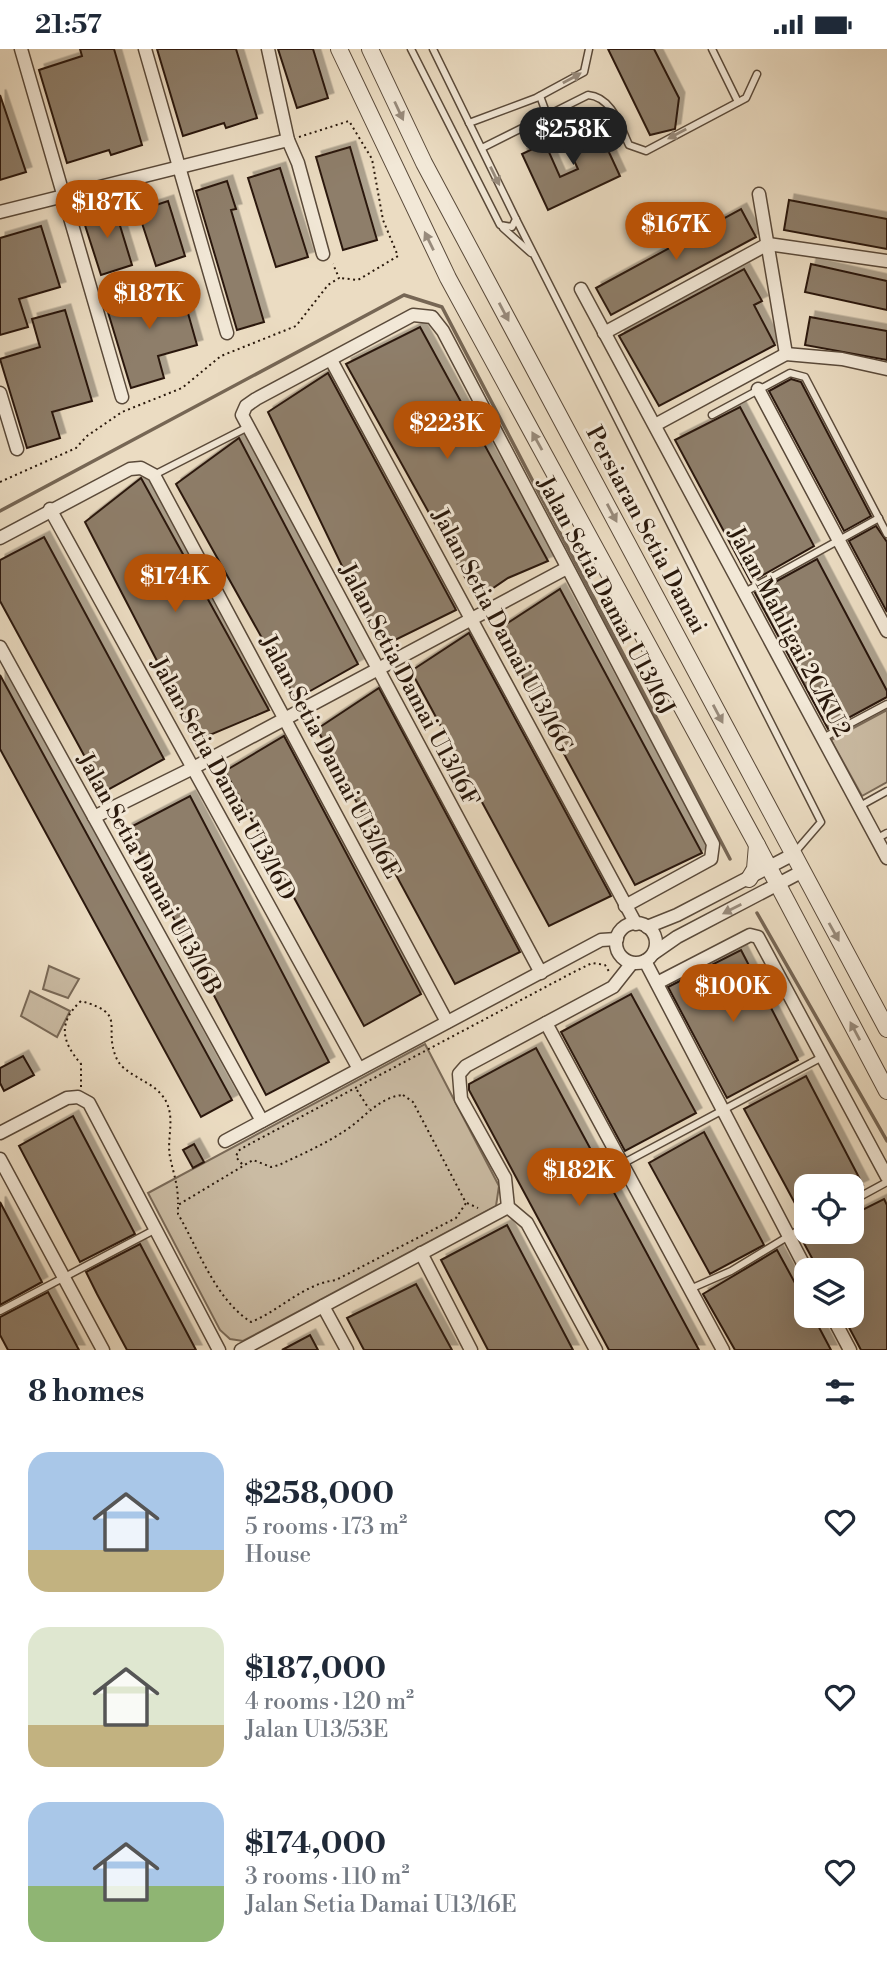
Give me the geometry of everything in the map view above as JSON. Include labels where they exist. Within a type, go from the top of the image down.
[{"type":"street","points":[[21,49],[122,397]]},
{"type":"street","points":[[145,49],[227,333]]},
{"type":"street","points":[[268,49],[288,140],[298,163],[323,254]]},
{"type":"street","points":[[339,49],[447,278],[757,845],[887,1091]]},
{"type":"street","name":"Persiaran Setia Damai","points":[[370,49],[424,163],[887,1029]]},
{"type":"street","points":[[0,212],[288,140]]},
{"type":"street","points":[[759,194],[786,354]]},
{"type":"street","points":[[604,333],[768,244],[887,261]]},
{"type":"street","name":"Jalan Mahligai 2C/KU2","points":[[581,289],[860,806],[882,836],[887,858]]},
{"type":"street","name":"Jalan Setia Damai U13/16J","points":[[331,360],[413,315],[432,317],[443,331],[713,844],[711,859],[625,906]]},
{"type":"street","points":[[655,425],[786,354],[842,359],[887,369]]},
{"type":"street","points":[[244,422],[246,407],[256,399],[331,360]]},
{"type":"street","name":"Jalan Setia Damai U13/16G","points":[[331,360],[625,906],[641,925]]},
{"type":"street","points":[[758,389],[887,631]]},
{"type":"street","points":[[0,393],[17,449]]},
{"type":"street","name":"Jalan Setia Damai U13/16F","points":[[244,422],[541,973]]},
{"type":"street","points":[[0,538],[50,509],[130,469],[141,468],[155,475]]},
{"type":"street","name":"Jalan Setia Damai U13/16E","points":[[155,475],[447,1022]]},
{"type":"street","name":"Jalan Setia Damai U13/16D","points":[[50,509],[359,1069]]},
{"type":"street","points":[[94,817],[193,768],[567,568]]},
{"type":"street","name":"Jalan Setia Damai U13/16B","points":[[0,647],[262,1121]]},
{"type":"street","points":[[749,879],[755,869],[757,845]]},
{"type":"street","points":[[792,855],[749,879],[641,925],[624,928],[617,939],[618,951],[644,959],[800,1258]]},
{"type":"street","points":[[596,1350],[527,1223],[508,1207],[505,1178],[458,1090],[459,1074],[466,1066],[617,982],[644,959],[677,937],[801,872]]},
{"type":"street","points":[[641,925],[656,942],[644,959]]},
{"type":"street","points":[[657,983],[750,935],[761,940],[887,1179]]},
{"type":"street","points":[[225,1141],[601,940],[617,939]]},
{"type":"street","points":[[546,1023],[723,1350]]},
{"type":"street","points":[[0,1133],[67,1098],[78,1097],[89,1103],[219,1350]]},
{"type":"street","points":[[0,1159],[103,1350]]},
{"type":"street","points":[[241,1350],[508,1207]]},
{"type":"street","points":[[421,1253],[471,1350]]},
{"type":"street","points":[[323,1306],[347,1350]]},
{"type":"street","points":[[838,1328],[850,1350]]},
{"type":"lane","points":[[411,49],[500,226],[535,257]]},
{"type":"lane","points":[[433,49],[535,257],[821,822]]},
{"type":"lane","points":[[469,123],[540,96],[584,72],[589,49]]},
{"type":"lane","points":[[712,49],[738,102]]},
{"type":"lane","points":[[482,148],[588,95],[599,96],[610,108],[629,145],[646,151],[738,102],[751,92],[757,74]]},
{"type":"lane","points":[[540,96],[547,115]]},
{"type":"lane","points":[[500,226],[512,227],[516,219]]},
{"type":"lane","points":[[712,415],[790,373],[805,377],[887,534]]},
{"type":"lane","points":[[155,475],[244,422]]},
{"type":"lane","points":[[745,592],[879,518]]},
{"type":"lane","points":[[823,738],[887,704]]},
{"type":"lane","points":[[860,806],[887,792]]},
{"type":"lane","points":[[792,855],[821,822],[830,822]]},
{"type":"lane","points":[[622,1164],[824,1056]]},
{"type":"lane","points":[[864,1193],[887,1179]]},
{"type":"lane","points":[[0,1311],[156,1229]]},
{"type":"lane","points":[[690,1289],[731,1271],[794,1232]]},
{"type":"path","points":[[0,482],[76,448],[87,436],[122,412],[182,388],[221,356],[296,326],[328,285],[339,278],[358,280],[398,257],[383,220],[372,159],[349,121],[288,140]]},
{"type":"path","points":[[323,254],[337,268],[339,278]]},
{"type":"path","points":[[243,1165],[236,1157],[238,1151],[592,963],[605,965],[617,982]]},
{"type":"path","points":[[78,1097],[83,1068],[66,1048],[64,1038],[73,1008],[81,1001],[101,1006],[113,1022],[115,1056],[120,1065],[161,1094],[170,1110],[172,1133],[169,1154],[178,1182],[178,1205],[178,1214],[222,1296],[251,1322],[271,1314],[317,1283],[337,1280],[456,1218],[466,1203],[412,1102],[403,1095],[394,1095],[369,1110],[345,1131],[279,1165],[271,1167],[253,1160],[178,1205]]},
{"type":"path","points":[[356,1089],[369,1110]]},
{"type":"shaded area","points":[[887,710],[887,782],[862,796],[831,740]]},
{"type":"shaded area","points":[[49,966],[79,979],[68,998],[43,989]]},
{"type":"shaded area","points":[[30,991],[70,1011],[57,1037],[21,1016]]},
{"type":"shaded area","points":[[425,1044],[499,1186],[496,1206],[243,1341],[230,1339],[220,1330],[148,1193]]},
{"type":"building","points":[[80,49],[114,49],[142,145],[111,155],[109,150],[67,163],[39,70],[82,56]]},
{"type":"building","points":[[157,49],[236,49],[257,118],[226,128],[224,123],[183,136]]},
{"type":"building","points":[[278,49],[313,49],[328,98],[297,108]]},
{"type":"building","points":[[608,49],[654,49],[679,98],[675,129],[650,135]]},
{"type":"building","points":[[0,95],[26,172],[0,180]]},
{"type":"building","points":[[595,122],[620,176],[548,210],[522,154],[545,143],[560,177],[578,169],[563,137]]},
{"type":"building","points":[[350,147],[377,240],[343,250],[316,157]]},
{"type":"building","points":[[280,168],[308,257],[276,267],[248,178]]},
{"type":"building","points":[[227,181],[236,209],[231,210],[264,322],[237,330],[196,191]]},
{"type":"building","points":[[789,200],[887,219],[887,249],[784,230]]},
{"type":"building","points":[[168,201],[185,256],[156,266],[138,211]]},
{"type":"building","points":[[114,206],[132,265],[101,275],[82,216]]},
{"type":"building","points":[[741,209],[756,237],[611,315],[596,288]]},
{"type":"building","points":[[41,226],[60,287],[19,299],[28,327],[0,335],[0,238]]},
{"type":"building","points":[[811,264],[887,281],[887,310],[805,292]]},
{"type":"building","points":[[744,269],[762,301],[754,305],[775,345],[659,406],[619,336]]},
{"type":"building","points":[[180,285],[197,345],[158,356],[164,378],[131,388],[104,299],[138,289],[140,297]]},
{"type":"building","points":[[65,310],[92,401],[52,412],[60,438],[27,448],[0,359],[40,347],[32,319]]},
{"type":"building","points":[[810,317],[887,331],[887,360],[805,345]]},
{"type":"building","points":[[420,327],[548,561],[508,578],[477,599],[346,364]]},
{"type":"building","points":[[328,373],[456,610],[381,647],[268,412]]},
{"type":"building","points":[[791,379],[801,382],[871,516],[844,531],[769,391]]},
{"type":"building","points":[[740,407],[814,546],[751,582],[675,440]]},
{"type":"building","points":[[239,438],[358,664],[296,699],[176,484]]},
{"type":"building","points":[[141,478],[269,710],[198,740],[85,522]]},
{"type":"building","points":[[876,526],[887,542],[887,612],[849,541]]},
{"type":"building","points":[[44,537],[164,759],[104,792],[0,601],[0,560]]},
{"type":"building","points":[[817,559],[887,691],[887,697],[828,729],[755,593]]},
{"type":"building","points":[[560,589],[702,853],[635,885],[497,630]]},
{"type":"building","points":[[469,633],[611,896],[549,926],[411,671]]},
{"type":"building","points":[[0,675],[232,1100],[201,1117],[0,749]]},
{"type":"building","points":[[379,688],[520,952],[455,984],[317,729]]},
{"type":"building","points":[[284,736],[421,994],[364,1026],[225,771]]},
{"type":"building","points":[[190,796],[329,1062],[266,1095],[127,829]]},
{"type":"building","points":[[741,950],[798,1060],[727,1098],[668,987]]},
{"type":"building","points":[[631,994],[696,1113],[625,1151],[561,1032]]},
{"type":"building","points":[[536,1048],[699,1350],[609,1350],[469,1090],[469,1084]]},
{"type":"building","points":[[23,1056],[34,1075],[4,1091],[0,1083],[0,1068]]},
{"type":"building","points":[[806,1076],[857,1174],[794,1174],[794,1202],[744,1109]]},
{"type":"building","points":[[73,1116],[135,1234],[80,1262],[19,1146]]},
{"type":"building","points":[[704,1132],[764,1245],[710,1274],[649,1163]]},
{"type":"building","points":[[194,1144],[204,1162],[193,1168],[183,1150]]},
{"type":"building","points":[[884,1199],[887,1205],[887,1350],[861,1350],[849,1328],[864,1328],[864,1258],[812,1258],[804,1244],[864,1244],[864,1209]]},
{"type":"building","points":[[0,1202],[42,1282],[0,1305]]},
{"type":"building","points":[[507,1225],[573,1350],[488,1350],[441,1260]]},
{"type":"building","points":[[140,1244],[196,1350],[127,1350],[97,1294],[86,1272]]},
{"type":"building","points":[[777,1250],[794,1281],[794,1328],[819,1328],[831,1350],[735,1350],[703,1294]]},
{"type":"building","points":[[416,1284],[452,1350],[364,1350],[347,1318]]},
{"type":"building","points":[[48,1292],[79,1350],[8,1350],[0,1335],[0,1317]]},
{"type":"building","points":[[310,1335],[318,1350],[282,1350]]},
{"type":"waterway","points":[[0,511],[404,295],[442,307],[730,859]]},
{"type":"waterway","points":[[757,913],[887,1141]]}]
